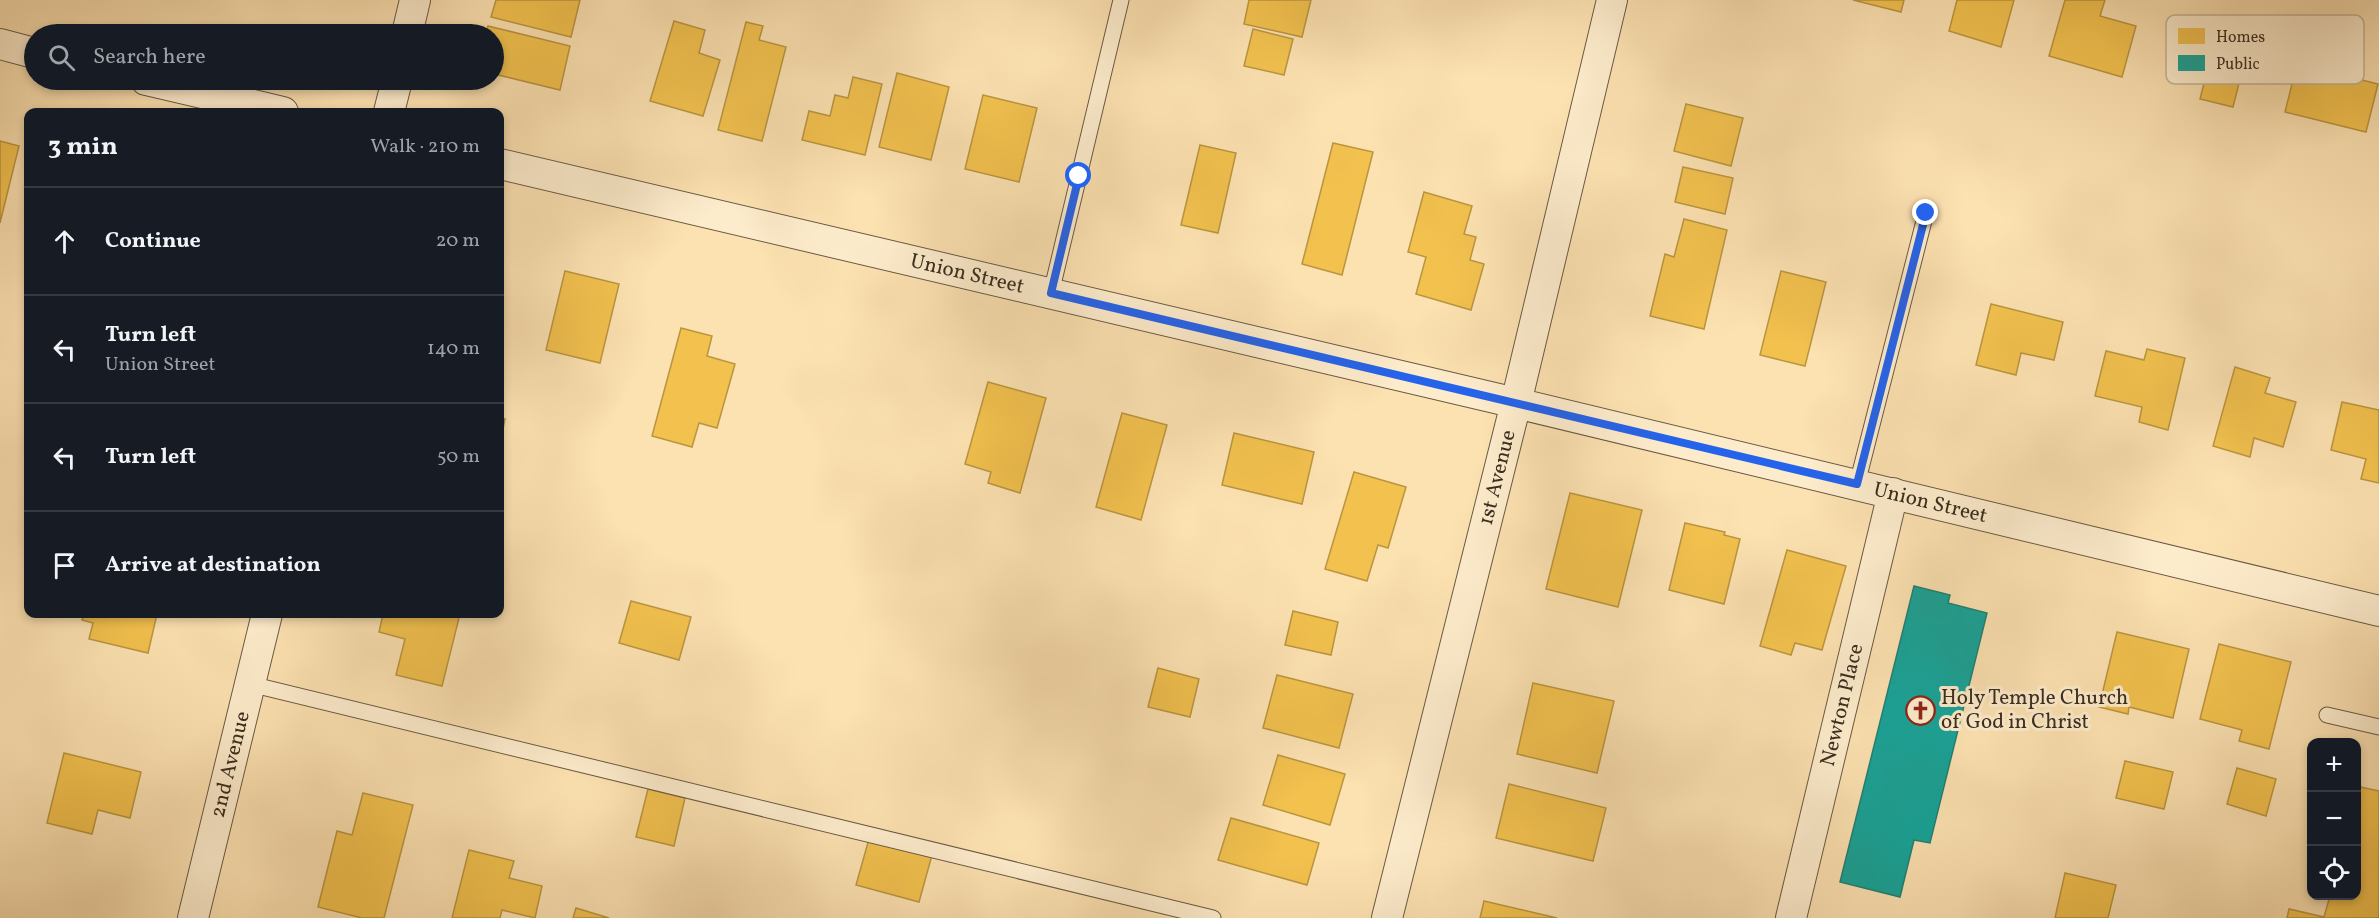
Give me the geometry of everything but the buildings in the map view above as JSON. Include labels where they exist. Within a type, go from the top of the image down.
[{"type":"street","points":[[410,24],[416,0]]},
{"type":"street","name":"1st Avenue","points":[[1387,918],[1516,403],[1612,0]]},
{"type":"street","points":[[0,44],[24,50]]},
{"type":"street","points":[[189,90],[266,108]]},
{"type":"street","points":[[390,108],[394,90]]},
{"type":"street","name":"Union Street","points":[[504,165],[1857,484],[2379,611]]},
{"type":"street","name":"Newton Place","points":[[1791,918],[1893,493]]},
{"type":"street","name":"2nd Avenue","points":[[193,918],[266,618]]},
{"type":"lane","points":[[1051,293],[1121,0]]},
{"type":"lane","points":[[1857,484],[1926,213]]},
{"type":"lane","points":[[250,684],[1213,918]]},
{"type":"lane","points":[[2327,715],[2379,727]]},
{"type":"place","name":"Holy Temple Church of God in Christ","points":[[1920,710]]},
{"type":"route","points":[[1079,176],[1051,293],[1857,484],[1926,213]]}]
